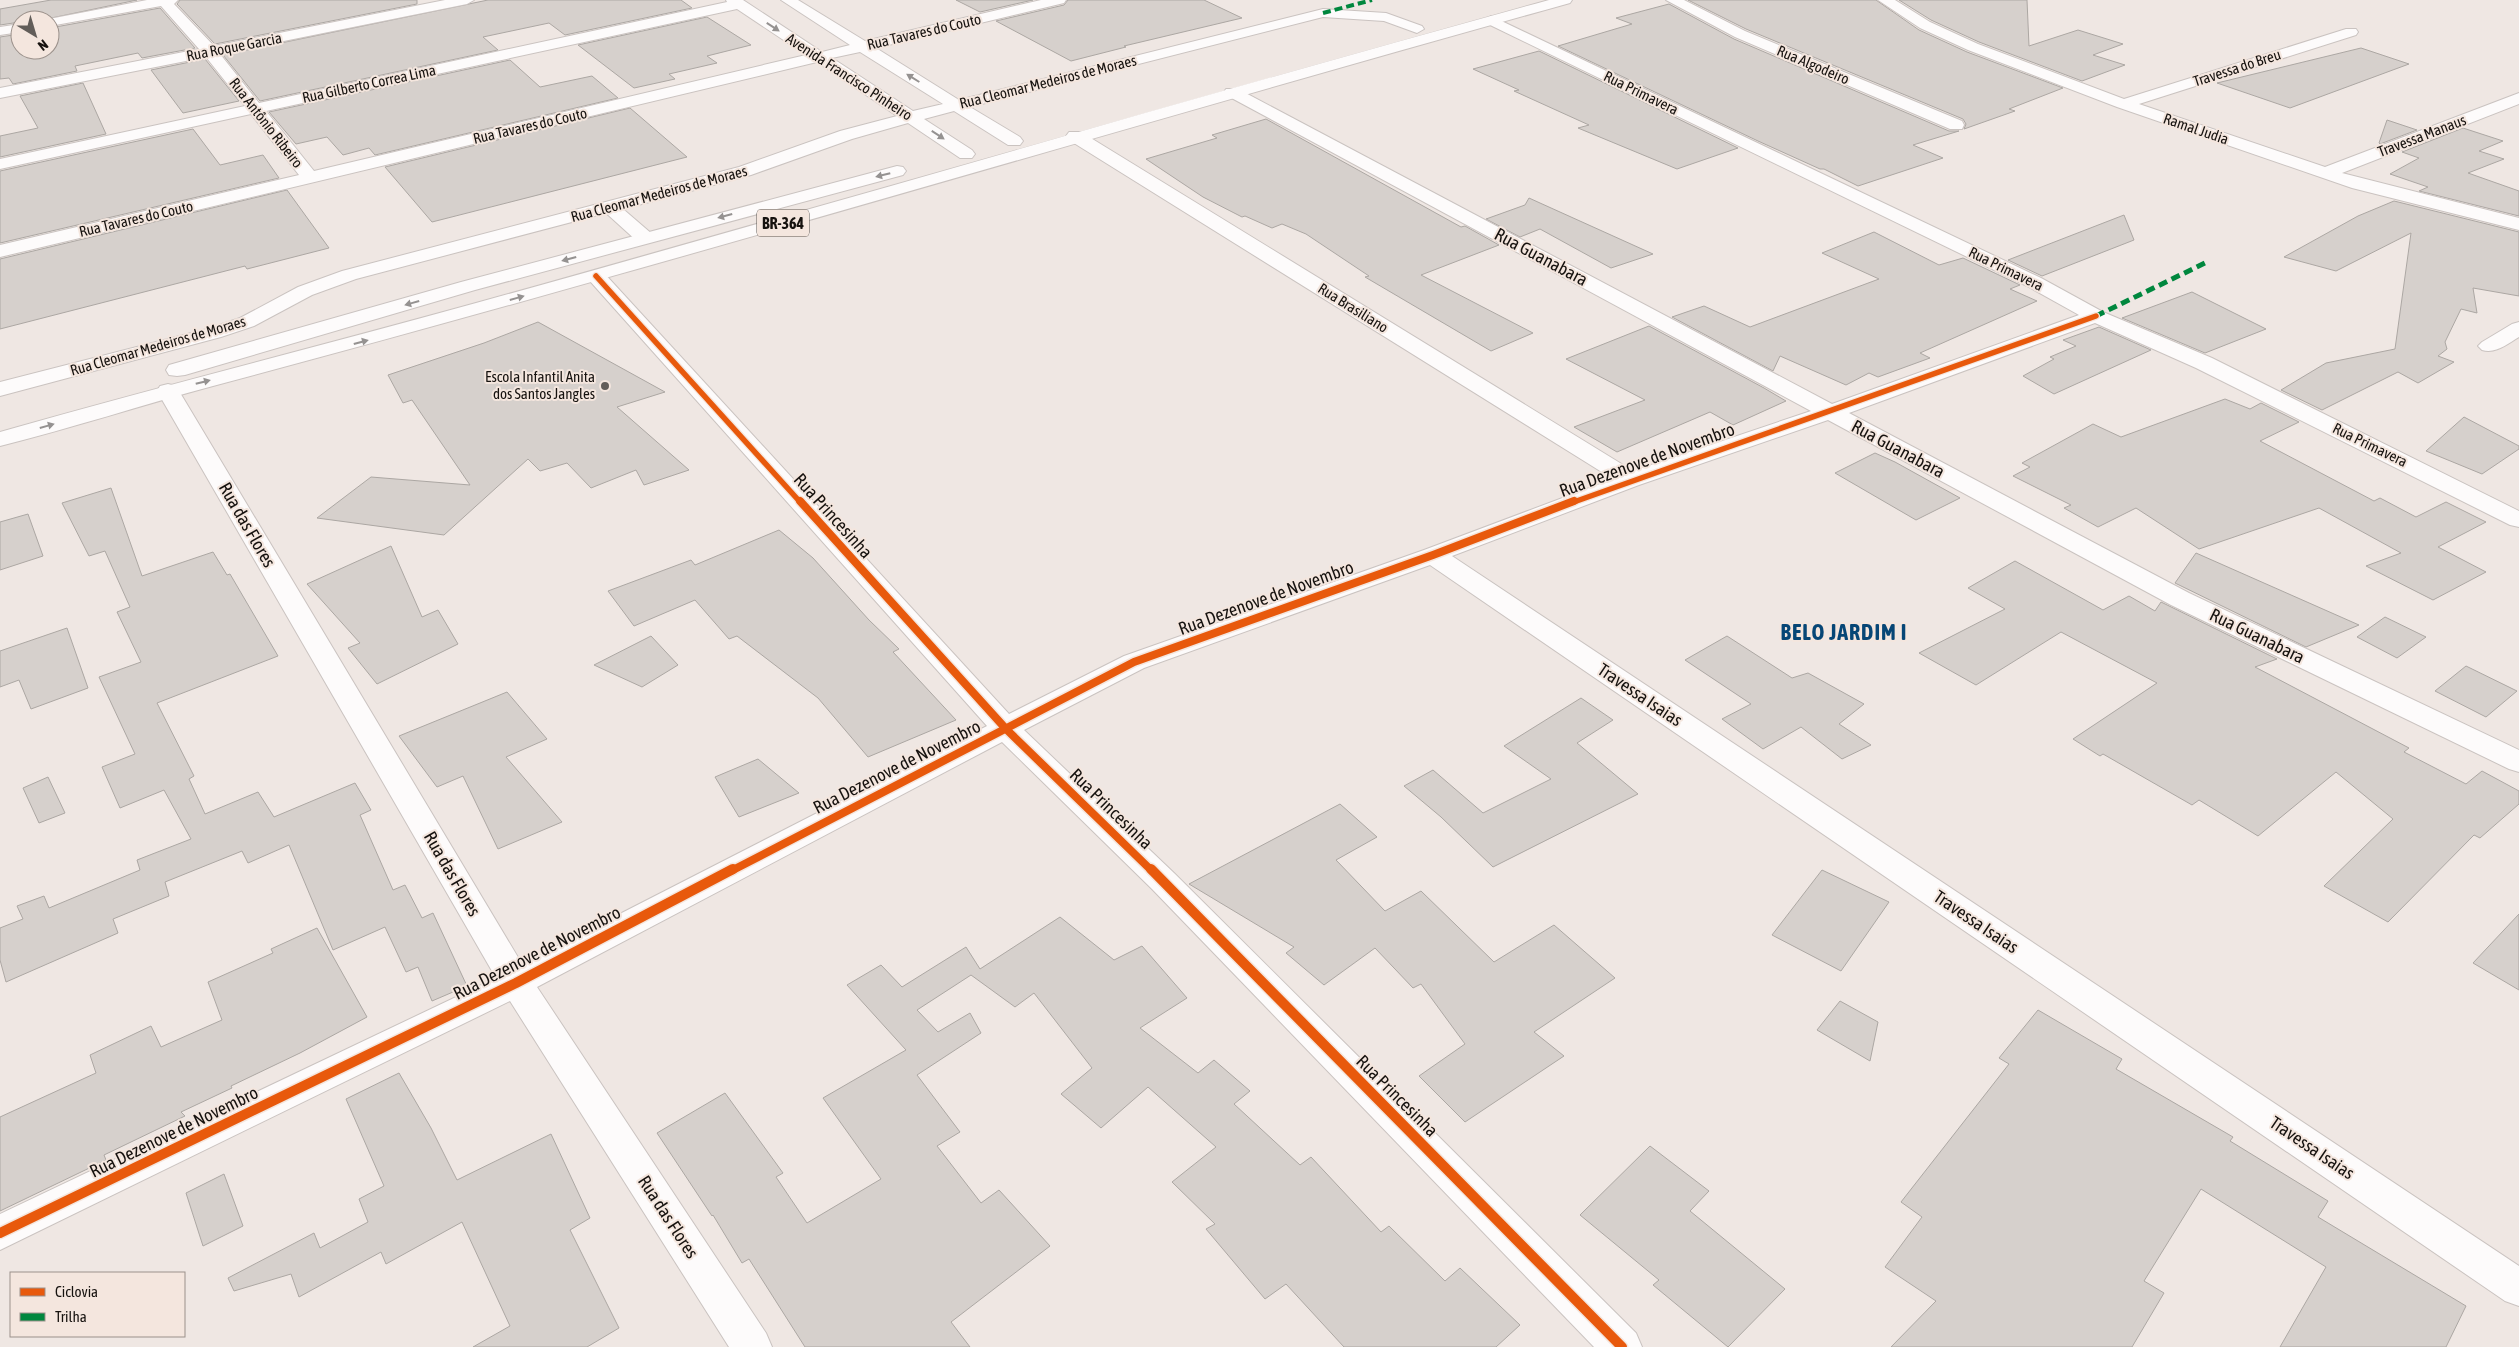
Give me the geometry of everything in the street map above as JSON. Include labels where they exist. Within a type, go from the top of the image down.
[{"type":"main road","name":"Rua Antônio Ribeiro","points":[[166,0],[210,51],[310,179]]},
{"type":"main road","points":[[60,20],[166,0]]},
{"type":"main road","name":"Rua Roque Garcia","points":[[0,93],[467,0]]},
{"type":"main road","name":"Avenida Francisco Pinheiro","points":[[788,0],[1014,141]]},
{"type":"main road","name":"Rua Tavares do Couto","points":[[0,251],[1060,0]]},
{"type":"main road","name":"BR-364","points":[[0,439],[166,382],[468,286],[806,194],[1014,141],[1520,0]]},
{"type":"main road","name":"BR-364","points":[[166,382],[482,308],[822,212],[1075,136],[1565,0]]},
{"type":"main road","name":"Rua Algodeiro","points":[[1673,0],[1740,34],[1956,125]]},
{"type":"main road","name":"Ramal Judia","points":[[1885,0],[1925,25],[1973,48],[2123,104],[2325,173],[2401,196],[2519,224]]},
{"type":"main road","name":"Avenida Francisco Pinheiro","points":[[736,2],[966,154]]},
{"type":"main road","name":"Rua Gilberto Correa Lima","points":[[0,164],[736,2]]},
{"type":"main road","name":"Rua Cleomar Medeiros de Moraes","points":[[0,389],[214,333],[247,322],[305,291],[349,275],[745,171],[846,135],[956,105],[1323,13],[1386,17],[1417,29]]},
{"type":"main road","name":"Rua Primavera","points":[[1491,20],[2034,282],[2096,316],[2204,363],[2519,520]]},
{"type":"main road","name":"Travessa do Breu","points":[[2123,104],[2351,32]]},
{"type":"main road","name":"Rua Guanabara","points":[[1232,92],[2180,599],[2519,762]]},
{"type":"main road","name":"Travessa Manaus","points":[[2325,173],[2519,98]]},
{"type":"main road","name":"Rua Brasiliano","points":[[1075,136],[1630,480]]},
{"type":"main road","points":[[806,194],[823,200],[826,203],[822,212]]},
{"type":"main road","points":[[610,207],[645,238]]},
{"type":"main road","name":"Rua Princesinha","points":[[596,276],[1006,729],[1163,880],[1622,1347]]},
{"type":"main road","points":[[468,286],[460,294],[458,300],[462,304],[482,308]]},
{"type":"main road","name":"Rua Dezenove de Novembro","points":[[0,1233],[516,983],[1134,662],[1241,622],[1433,555],[1630,480],[1830,412],[2096,316]]},
{"type":"main road","points":[[2489,346],[2519,328]]},
{"type":"main road","name":"Rua das Flores","points":[[166,382],[516,983],[752,1347]]},
{"type":"main road","name":"Travessa Isaias","points":[[1433,555],[2519,1288]]},
{"type":"building","points":[[51,0],[137,0],[60,16],[60,10],[10,10],[10,24],[0,25],[0,9]]},
{"type":"building","points":[[180,0],[417,0],[417,4],[215,44],[177,4]]},
{"type":"building","points":[[488,0],[681,0],[692,8],[565,35],[549,23],[483,37],[498,50],[260,101],[223,55]]},
{"type":"building","points":[[956,0],[1033,0],[980,12]]},
{"type":"building","points":[[1068,0],[1204,0],[1242,18],[1124,46],[1126,47],[1071,61],[996,21],[1064,5]]},
{"type":"building","points":[[1688,0],[1876,0],[1919,30],[1967,52],[2063,88],[2009,109],[2015,111],[1964,129],[1966,124],[1963,119],[1746,29]]},
{"type":"building","points":[[1899,0],[2027,0],[2029,46],[2078,30],[2123,44],[2093,55],[2125,65],[2082,81],[1979,42],[1931,20]]},
{"type":"building","points":[[1669,4],[1734,39],[1949,131],[1959,131],[1913,145],[1943,158],[1858,186],[1824,169],[1820,169],[1758,141],[1558,46],[1632,24],[1616,18]]},
{"type":"building","points":[[160,8],[195,48],[142,58],[138,53],[75,66],[77,71],[13,84],[9,78],[0,79],[0,37],[10,36],[10,60],[60,60],[60,26]]},
{"type":"building","points":[[707,17],[751,45],[707,56],[717,63],[669,74],[675,79],[634,88],[578,45]]},
{"type":"building","points":[[2361,48],[2409,64],[2290,108],[2217,83]]},
{"type":"building","points":[[1539,51],[1738,148],[1677,169],[1578,128],[1589,125],[1514,91],[1519,90],[1473,69]]},
{"type":"building","points":[[205,59],[239,101],[183,113],[151,70]]},
{"type":"building","points":[[510,60],[540,87],[592,76],[618,98],[375,155],[369,148],[343,155],[327,137],[296,144],[269,112]]},
{"type":"building","points":[[83,83],[106,134],[0,157],[0,136],[38,128],[20,96]]},
{"type":"building","points":[[630,108],[687,157],[432,222],[385,167]]},
{"type":"building","points":[[1266,119],[1461,227],[1465,226],[1499,245],[1421,275],[1533,333],[1491,351],[1365,277],[1369,276],[1306,234],[1282,224],[1272,228],[1245,216],[1242,217],[1203,197],[1146,159],[1217,138],[1212,135]]},
{"type":"building","points":[[2387,120],[2417,130],[2380,144]]},
{"type":"building","points":[[2463,128],[2503,141],[2479,151],[2504,159],[2468,173],[2519,191],[2519,216],[2419,191],[2428,187],[2390,174],[2419,158],[2402,152]]},
{"type":"building","points":[[193,129],[220,165],[263,155],[279,178],[0,243],[0,171]]},
{"type":"building","points":[[287,190],[329,248],[247,269],[245,266],[0,329],[0,259]]},
{"type":"building","points":[[1529,198],[1653,254],[1611,268],[1540,229],[1520,237],[1486,219],[1525,205]]},
{"type":"building","points":[[2394,201],[2519,232],[2519,296],[2473,288],[2477,313],[2461,309],[2445,342],[2447,349],[2438,356],[2454,362],[2418,383],[2398,372],[2322,410],[2281,390],[2326,363],[2395,349],[2411,233],[2336,271],[2284,257],[2358,216]]},
{"type":"building","points":[[2124,215],[2134,240],[2042,276],[2008,260]]},
{"type":"building","points":[[1874,232],[1939,265],[1963,258],[2020,285],[2010,289],[2037,301],[1920,353],[1930,358],[1878,377],[1869,373],[1846,385],[1780,356],[1773,371],[1672,317],[1704,306],[1750,327],[1879,279],[1822,253]]},
{"type":"building","points":[[2192,292],[2266,329],[2205,353],[2122,318]]},
{"type":"building","points":[[538,322],[665,392],[617,407],[689,470],[644,485],[636,470],[591,488],[567,463],[540,471],[528,459],[444,535],[317,518],[371,477],[470,485],[412,400],[403,403],[388,375],[484,343]]},
{"type":"building","points":[[1649,326],[1786,401],[1733,425],[1710,412],[1617,452],[1574,427],[1645,400],[1566,359]]},
{"type":"building","points":[[2099,327],[2151,350],[2054,394],[2023,376],[2054,359],[2050,357],[2076,346],[2063,340]]},
{"type":"building","points":[[2225,399],[2250,409],[2261,403],[2299,422],[2260,441],[2374,501],[2380,498],[2416,517],[2446,502],[2486,522],[2438,547],[2486,572],[2433,600],[2366,566],[2401,553],[2319,508],[2199,549],[2136,508],[2098,527],[2064,508],[2071,505],[2013,476],[2030,467],[2022,463],[2093,424],[2121,437]]},
{"type":"building","points":[[2464,417],[2519,446],[2519,449],[2482,474],[2426,451]]},
{"type":"building","points":[[1875,453],[1960,498],[1916,520],[1835,473]]},
{"type":"building","points":[[111,488],[142,576],[213,552],[227,575],[230,574],[278,656],[157,703],[194,776],[189,779],[205,814],[258,792],[274,817],[355,783],[371,810],[360,815],[393,890],[405,885],[422,918],[433,913],[467,986],[432,1001],[418,967],[406,972],[385,927],[333,950],[289,845],[248,863],[242,851],[165,882],[169,896],[113,919],[118,933],[6,982],[0,960],[0,928],[23,919],[17,906],[44,896],[49,908],[140,870],[137,860],[191,839],[164,790],[120,808],[102,767],[135,754],[99,677],[141,662],[117,612],[130,607],[105,551],[89,556],[62,503]]},
{"type":"building","points":[[28,514],[43,556],[0,570],[0,522]]},
{"type":"building","points":[[779,530],[813,558],[869,620],[899,649],[893,652],[956,720],[868,757],[818,698],[737,636],[729,639],[695,600],[634,626],[608,591],[691,560],[695,565]]},
{"type":"building","points":[[391,546],[422,617],[438,610],[458,644],[377,684],[348,648],[360,643],[307,584]]},
{"type":"building","points":[[2196,553],[2359,625],[2306,647],[2175,583]]},
{"type":"building","points":[[2015,561],[2103,610],[2129,596],[2155,611],[2161,602],[2277,659],[2255,667],[2409,748],[2404,752],[2466,784],[2482,771],[2519,791],[2519,804],[2480,838],[2474,835],[2388,922],[2324,886],[2393,819],[2336,772],[2258,836],[2199,800],[2192,805],[2103,754],[2100,756],[2073,739],[2157,683],[2061,632],[1976,685],[1919,653],[2005,609],[1968,588]]},
{"type":"building","points":[[2385,617],[2426,637],[2397,658],[2357,637]]},
{"type":"building","points":[[67,628],[88,688],[31,709],[19,680],[0,687],[0,651]]},
{"type":"building","points":[[651,636],[678,665],[642,687],[594,665]]},
{"type":"building","points":[[1727,636],[1792,678],[1808,673],[1864,704],[1839,724],[1871,745],[1842,759],[1801,727],[1763,749],[1722,719],[1751,704],[1685,660]]},
{"type":"building","points":[[2466,666],[2517,691],[2486,717],[2435,691]]},
{"type":"building","points":[[507,692],[547,739],[506,757],[562,822],[498,849],[463,776],[437,787],[399,736]]},
{"type":"building","points":[[1581,698],[1613,720],[1577,743],[1638,794],[1493,867],[1441,817],[1404,786],[1433,770],[1483,813],[1551,779],[1504,746]]},
{"type":"building","points":[[758,759],[799,793],[739,817],[715,777]]},
{"type":"building","points":[[48,777],[65,813],[39,823],[23,788]]},
{"type":"building","points":[[1340,804],[1377,837],[1336,860],[1385,911],[1421,891],[1494,962],[1554,925],[1615,978],[1534,1032],[1564,1056],[1465,1122],[1419,1076],[1465,1044],[1421,984],[1413,988],[1375,948],[1324,985],[1286,953],[1294,947],[1189,884]]},
{"type":"building","points":[[1822,870],[1889,902],[1841,971],[1772,935]]},
{"type":"building","points":[[2519,914],[2519,990],[2473,963]]},
{"type":"building","points":[[1060,917],[1114,960],[1142,946],[1187,998],[1140,1028],[1198,1073],[1214,1060],[1250,1091],[1234,1104],[1300,1165],[1311,1157],[1381,1232],[1389,1226],[1445,1281],[1460,1268],[1520,1325],[1496,1347],[1344,1347],[1286,1284],[1265,1299],[1206,1229],[1215,1224],[1172,1182],[1216,1147],[1148,1087],[1101,1128],[1061,1094],[1092,1068],[1034,993],[1015,1007],[971,975],[917,1010],[938,1032],[970,1013],[981,1033],[917,1075],[960,1132],[937,1146],[981,1203],[999,1190],[1050,1246],[951,1322],[970,1347],[805,1347],[749,1259],[742,1263],[713,1215],[657,1133],[725,1093],[783,1173],[776,1177],[807,1223],[881,1179],[823,1098],[906,1050],[847,985],[881,965],[902,987],[966,947],[980,969]]},
{"type":"building","points":[[317,928],[367,1017],[300,1053],[231,1086],[232,1088],[181,1112],[185,1116],[104,1155],[106,1160],[0,1211],[0,1117],[96,1073],[90,1055],[151,1026],[161,1047],[222,1020],[208,982],[273,953],[271,949]]},
{"type":"building","points":[[1840,1001],[1878,1022],[1870,1061],[1817,1030]]},
{"type":"building","points":[[2038,1010],[2122,1059],[2116,1069],[2233,1137],[2230,1141],[2328,1201],[2318,1217],[2466,1306],[2446,1347],[2280,1347],[2326,1267],[2201,1189],[2144,1281],[2164,1293],[2132,1347],[1891,1347],[1936,1301],[1885,1267],[1922,1217],[1901,1202],[2009,1064],[1999,1058]]},
{"type":"building","points":[[399,1073],[431,1128],[457,1180],[551,1134],[590,1218],[570,1230],[619,1328],[587,1347],[473,1347],[510,1326],[462,1222],[386,1264],[381,1252],[299,1297],[291,1274],[234,1291],[228,1278],[314,1233],[320,1248],[368,1222],[359,1199],[384,1186],[346,1099]]},
{"type":"building","points":[[1650,1146],[1709,1191],[1690,1211],[1785,1289],[1728,1347],[1653,1285],[1659,1280],[1580,1215]]},
{"type":"building","points":[[224,1174],[243,1226],[203,1246],[186,1193]]},
{"type":"marked path","points":[[1323,13],[1372,0]]},
{"type":"marked path","points":[[2096,316],[2207,262]]},
{"type":"cycle path","points":[[596,276],[1006,729],[1163,881],[1622,1347]]},
{"type":"cycle path","points":[[0,1233],[516,983],[1134,662],[1433,555],[1631,480],[1830,412],[2096,316]]},
{"type":"place","name":"Escola Infantil Anita dos Santos Jangles","points":[[605,386]]},
{"type":"district","name":"BELO JARDIM I","points":[[1844,632]]}]
